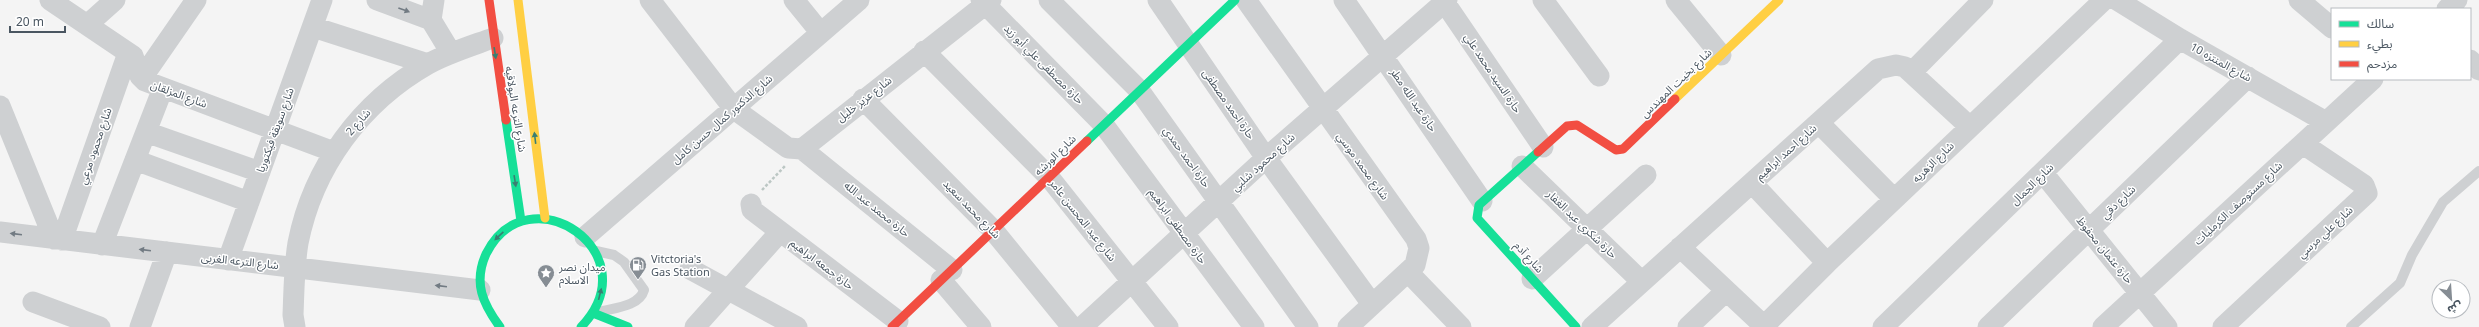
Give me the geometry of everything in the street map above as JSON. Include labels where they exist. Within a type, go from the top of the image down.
[{"type":"street","name":"شارع المزلقان","points":[[50,0],[128,53],[136,61],[142,78],[163,88],[334,152]]},
{"type":"street","points":[[87,25],[115,0]]},
{"type":"street","points":[[142,78],[196,0]]},
{"type":"street","name":"شارع سويقة فيكتوريا","points":[[228,260],[322,0]]},
{"type":"street","points":[[377,0],[434,8],[451,53]]},
{"type":"street","name":"شارع الترعه البولاقيه","points":[[489,0],[493,38],[521,221]]},
{"type":"street","name":"شارع الترعه البولاقيه","points":[[518,0],[546,218]]},
{"type":"street","points":[[650,0],[734,109],[788,148],[802,148]]},
{"type":"street","points":[[794,0],[820,32]]},
{"type":"street","name":"شارع الدكتور كمال حسن كامل","points":[[591,244],[734,109],[820,32],[859,0]]},
{"type":"street","name":"حارة احمد حمدي","points":[[1050,0],[1139,90],[1308,327]]},
{"type":"street","name":"حارة احمد مصطفى","points":[[1158,0],[1266,158],[1372,304]]},
{"type":"street","name":"شارع الورشه","points":[[895,324],[1103,124],[1235,0]]},
{"type":"street","name":"شارع محمد موسي","points":[[1246,0],[1322,109],[1416,239],[1419,248],[1415,265],[1348,327]]},
{"type":"street","name":"حارة عبد الله مطر","points":[[1344,0],[1482,201]]},
{"type":"street","points":[[1543,0],[1599,76]]},
{"type":"street","points":[[1676,0],[1721,55]]},
{"type":"street","name":"شارع بخيت المهندس","points":[[1543,147],[1567,126],[1577,125],[1616,150],[1623,149],[1779,0]]},
{"type":"street","points":[[1970,127],[1912,72],[1983,0]]},
{"type":"street","name":"شارع الزهريه","points":[[1765,327],[1827,263],[2104,0]]},
{"type":"street","name":"شارع المنتزه 10","points":[[2118,0],[2180,39],[2326,122]]},
{"type":"street","points":[[2299,0],[2331,27]]},
{"type":"street","points":[[2449,8],[2457,0]]},
{"type":"street","name":"شارع عزيز خليل","points":[[802,148],[985,1]]},
{"type":"street","name":"حارة مصطفى علي أبو زيد","points":[[985,1],[1103,124]]},
{"type":"street","name":"شارع محمود شلبي","points":[[1082,327],[1133,282],[1266,158],[1445,1]]},
{"type":"street","name":"حارة السيد محمد علي","points":[[1445,1],[1543,147]]},
{"type":"street","points":[[313,27],[428,64]]},
{"type":"street","name":"شارع 2","points":[[295,327],[293,316],[295,267],[298,243],[310,201],[322,173],[334,152],[353,125],[376,102],[401,81],[428,64],[451,53],[493,38]]},
{"type":"street","name":"شارع الجمال","points":[[1890,325],[2180,39]]},
{"type":"street","name":"شارع عبد المحسن عامر","points":[[924,51],[1049,177],[1168,327]]},
{"type":"street","name":"شارع محمود مرعي","points":[[58,239],[128,53]]},
{"type":"street","points":[[2471,61],[2479,70]]},
{"type":"street","name":"شارع احمد ابراهيم","points":[[1592,327],[1820,123],[1878,69],[1896,65],[1905,67],[1912,72]]},
{"type":"street","name":"شارع دقي","points":[[1988,327],[2248,77]]},
{"type":"street","name":"شارع مستوصف الكرمليات","points":[[2103,327],[2372,80]]},
{"type":"street","points":[[102,245],[163,88]]},
{"type":"street","name":"شارع محمد سعيد","points":[[863,99],[993,230],[1072,327]]},
{"type":"street","points":[[0,106],[58,239]]},
{"type":"street","points":[[1820,123],[1894,199]]},
{"type":"street","name":"حارة مصطفى ابراهيم","points":[[1103,124],[1254,327]]},
{"type":"street","points":[[146,132],[260,172]]},
{"type":"street","name":"شارع علي مرسي","points":[[2223,327],[2367,193],[2364,185],[2303,144]]},
{"type":"street","points":[[1482,201],[1543,147]]},
{"type":"street","name":"حارة محمد عبد الله","points":[[802,148],[946,275],[981,327]]},
{"type":"street","points":[[135,160],[249,202]]},
{"type":"street","name":"حارة شكري عبد الغفار","points":[[1522,166],[1642,282]]},
{"type":"street","name":"حارة عثمان محفوظ","points":[[2043,173],[2167,327]]},
{"type":"street","points":[[1532,278],[1646,175]]},
{"type":"street","points":[[1752,183],[1827,263]]},
{"type":"street","name":"شارع آدم","points":[[1482,201],[1477,209],[1477,218],[1576,327]]},
{"type":"street","name":"حارة جمعه ابراهيم","points":[[751,204],[752,210],[895,324]]},
{"type":"street","points":[[500,327],[487,311],[480,290],[480,266],[491,243],[500,234],[521,221],[546,218],[567,224],[591,244],[603,275],[602,288],[593,313],[581,327]]},
{"type":"street","name":"شارع الترعه الغربى","points":[[0,232],[480,290]]},
{"type":"street","points":[[695,327],[779,232]]},
{"type":"street","points":[[1680,247],[1725,292],[1765,327]]},
{"type":"street","points":[[140,327],[167,252]]},
{"type":"street","points":[[690,269],[797,327]]},
{"type":"street","points":[[1408,272],[1461,327]]},
{"type":"street","points":[[1688,327],[1725,292]]},
{"type":"street","points":[[33,302],[100,327]]},
{"type":"street","points":[[593,313],[628,327]]},
{"type":"lane","points":[[2351,327],[2400,283],[2415,248],[2443,202],[2479,172]]},
{"type":"lane","points":[[591,244],[614,255],[624,262],[644,290],[642,294],[632,303],[593,313]]},
{"type":"path","points":[[751,204],[802,148]]},
{"type":"traffic: fast","points":[[1087,141],[1235,0]]},
{"type":"traffic: fast","points":[[506,120],[521,221]]},
{"type":"traffic: fast","points":[[1538,152],[1479,205],[1477,218],[1576,327]]},
{"type":"traffic: fast","points":[[500,327],[489,310],[482,293],[480,284],[482,265],[486,254],[505,230],[529,220],[553,221],[576,231],[593,249],[602,273],[599,299],[581,327]]},
{"type":"traffic: fast","points":[[593,313],[628,327]]},
{"type":"traffic: slow","points":[[518,0],[545,218]]},
{"type":"traffic: slow","points":[[1675,99],[1779,0]]},
{"type":"traffic: jam","points":[[489,0],[506,120]]},
{"type":"traffic: jam","points":[[1538,152],[1567,126],[1577,125],[1616,150],[1623,149],[1675,99]]},
{"type":"traffic: jam","points":[[892,327],[1087,141]]},
{"type":"place","name":"Vitctoria's Gas Station","points":[[638,280]]},
{"type":"place","name":"ميدان نصر الاسلام","points":[[546,288]]}]
